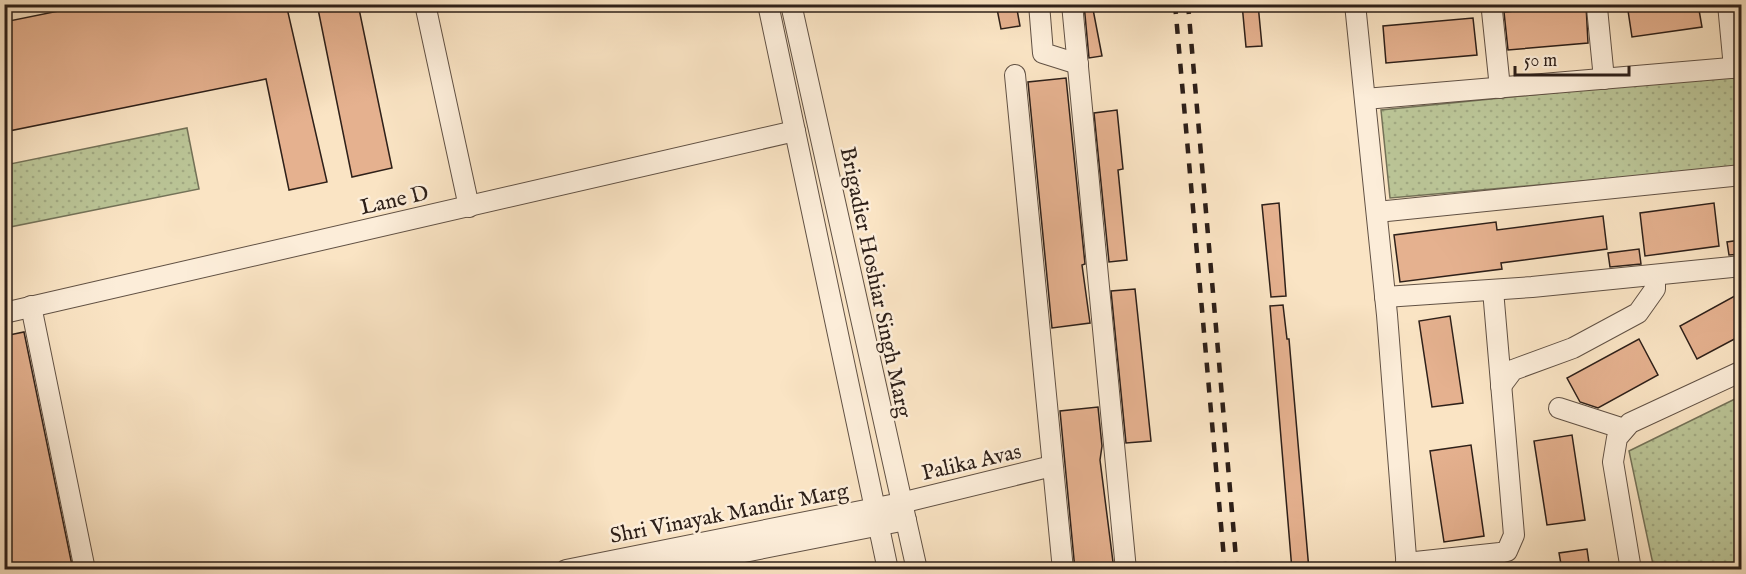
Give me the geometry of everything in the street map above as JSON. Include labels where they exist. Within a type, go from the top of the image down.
[{"type":"street","points":[[425,4],[469,207]]},
{"type":"street","points":[[768,4],[888,570]]},
{"type":"street","name":"Brigadier Hoshiar Singh Marg","points":[[791,4],[916,570]]},
{"type":"street","points":[[1039,4],[1043,53],[1078,64]]},
{"type":"street","points":[[1072,4],[1126,570]]},
{"type":"street","points":[[1355,4],[1385,297],[1406,566],[1500,553],[1511,544],[1514,535],[1493,290]]},
{"type":"street","points":[[1365,99],[1738,67],[1728,4]]},
{"type":"street","points":[[1597,8],[1604,79]]},
{"type":"street","points":[[1492,11],[1500,88]]},
{"type":"street","points":[[1015,75],[1063,570]]},
{"type":"street","name":"Lane D","points":[[4,313],[795,131]]},
{"type":"street","points":[[1377,212],[1742,175]]},
{"type":"street","points":[[1385,297],[1655,276],[1742,266]]},
{"type":"street","points":[[1501,386],[1513,370],[1573,348],[1638,313],[1655,290],[1655,276]]},
{"type":"street","points":[[31,306],[85,570]]},
{"type":"street","points":[[1631,570],[1612,462],[1617,438],[1630,423],[1742,372]]},
{"type":"street","points":[[1559,408],[1624,429]]},
{"type":"street","name":"Palika Avas","points":[[904,511],[1052,466]]},
{"type":"street","name":"Shri Vinayak Mandir Marg","points":[[566,570],[904,511]]},
{"type":"street","points":[[652,570],[875,517]]},
{"type":"green space","points":[[1741,74],[1741,167],[1390,198],[1381,110]]},
{"type":"green space","points":[[187,128],[199,189],[5,228],[5,165]]},
{"type":"green space","points":[[1741,396],[1741,569],[1654,569],[1629,451]]},
{"type":"building","points":[[93,4],[269,4],[270,11],[287,8],[327,182],[289,190],[266,79],[4,132],[4,22]]},
{"type":"building","points":[[317,4],[358,4],[392,168],[352,177]]},
{"type":"building","points":[[996,4],[1016,4],[1020,26],[1001,29]]},
{"type":"building","points":[[1084,4],[1092,4],[1102,56],[1089,58]]},
{"type":"building","points":[[1242,4],[1258,4],[1262,46],[1246,47]]},
{"type":"building","points":[[1627,4],[1698,4],[1702,27],[1632,37]]},
{"type":"building","points":[[1586,5],[1588,43],[1508,50],[1504,12]]},
{"type":"building","points":[[1473,18],[1477,55],[1386,63],[1383,26]]},
{"type":"building","points":[[1066,78],[1085,264],[1082,265],[1090,323],[1052,328],[1028,82]]},
{"type":"building","points":[[1117,110],[1123,169],[1118,170],[1127,260],[1109,262],[1094,113]]},
{"type":"building","points":[[1279,203],[1286,296],[1271,297],[1262,205]]},
{"type":"building","points":[[1714,203],[1719,246],[1645,256],[1640,213]]},
{"type":"building","points":[[1603,216],[1607,249],[1501,263],[1502,269],[1400,282],[1394,235],[1496,222],[1497,230]]},
{"type":"building","points":[[1740,240],[1742,254],[1729,255],[1727,242]]},
{"type":"building","points":[[1639,249],[1641,264],[1610,267],[1608,253]]},
{"type":"building","points":[[1135,289],[1151,441],[1126,443],[1111,291]]},
{"type":"building","points":[[1742,292],[1742,335],[1697,359],[1680,326]]},
{"type":"building","points":[[1283,305],[1287,339],[1289,339],[1309,570],[1292,570],[1270,306]]},
{"type":"building","points":[[1450,316],[1463,403],[1432,407],[1419,321]]},
{"type":"building","points":[[24,332],[73,570],[4,570],[4,336]]},
{"type":"building","points":[[1639,339],[1658,375],[1598,408],[1580,402],[1567,378]]},
{"type":"building","points":[[1098,407],[1102,446],[1100,460],[1114,570],[1075,570],[1060,411]]},
{"type":"building","points":[[1572,435],[1585,520],[1547,525],[1534,441]]},
{"type":"building","points":[[1471,445],[1484,536],[1444,542],[1430,451]]},
{"type":"building","points":[[1587,549],[1590,570],[1562,570],[1559,553]]},
{"type":"railway","points":[[1175,4],[1225,570]]},
{"type":"railway","points":[[1188,4],[1237,570]]}]
